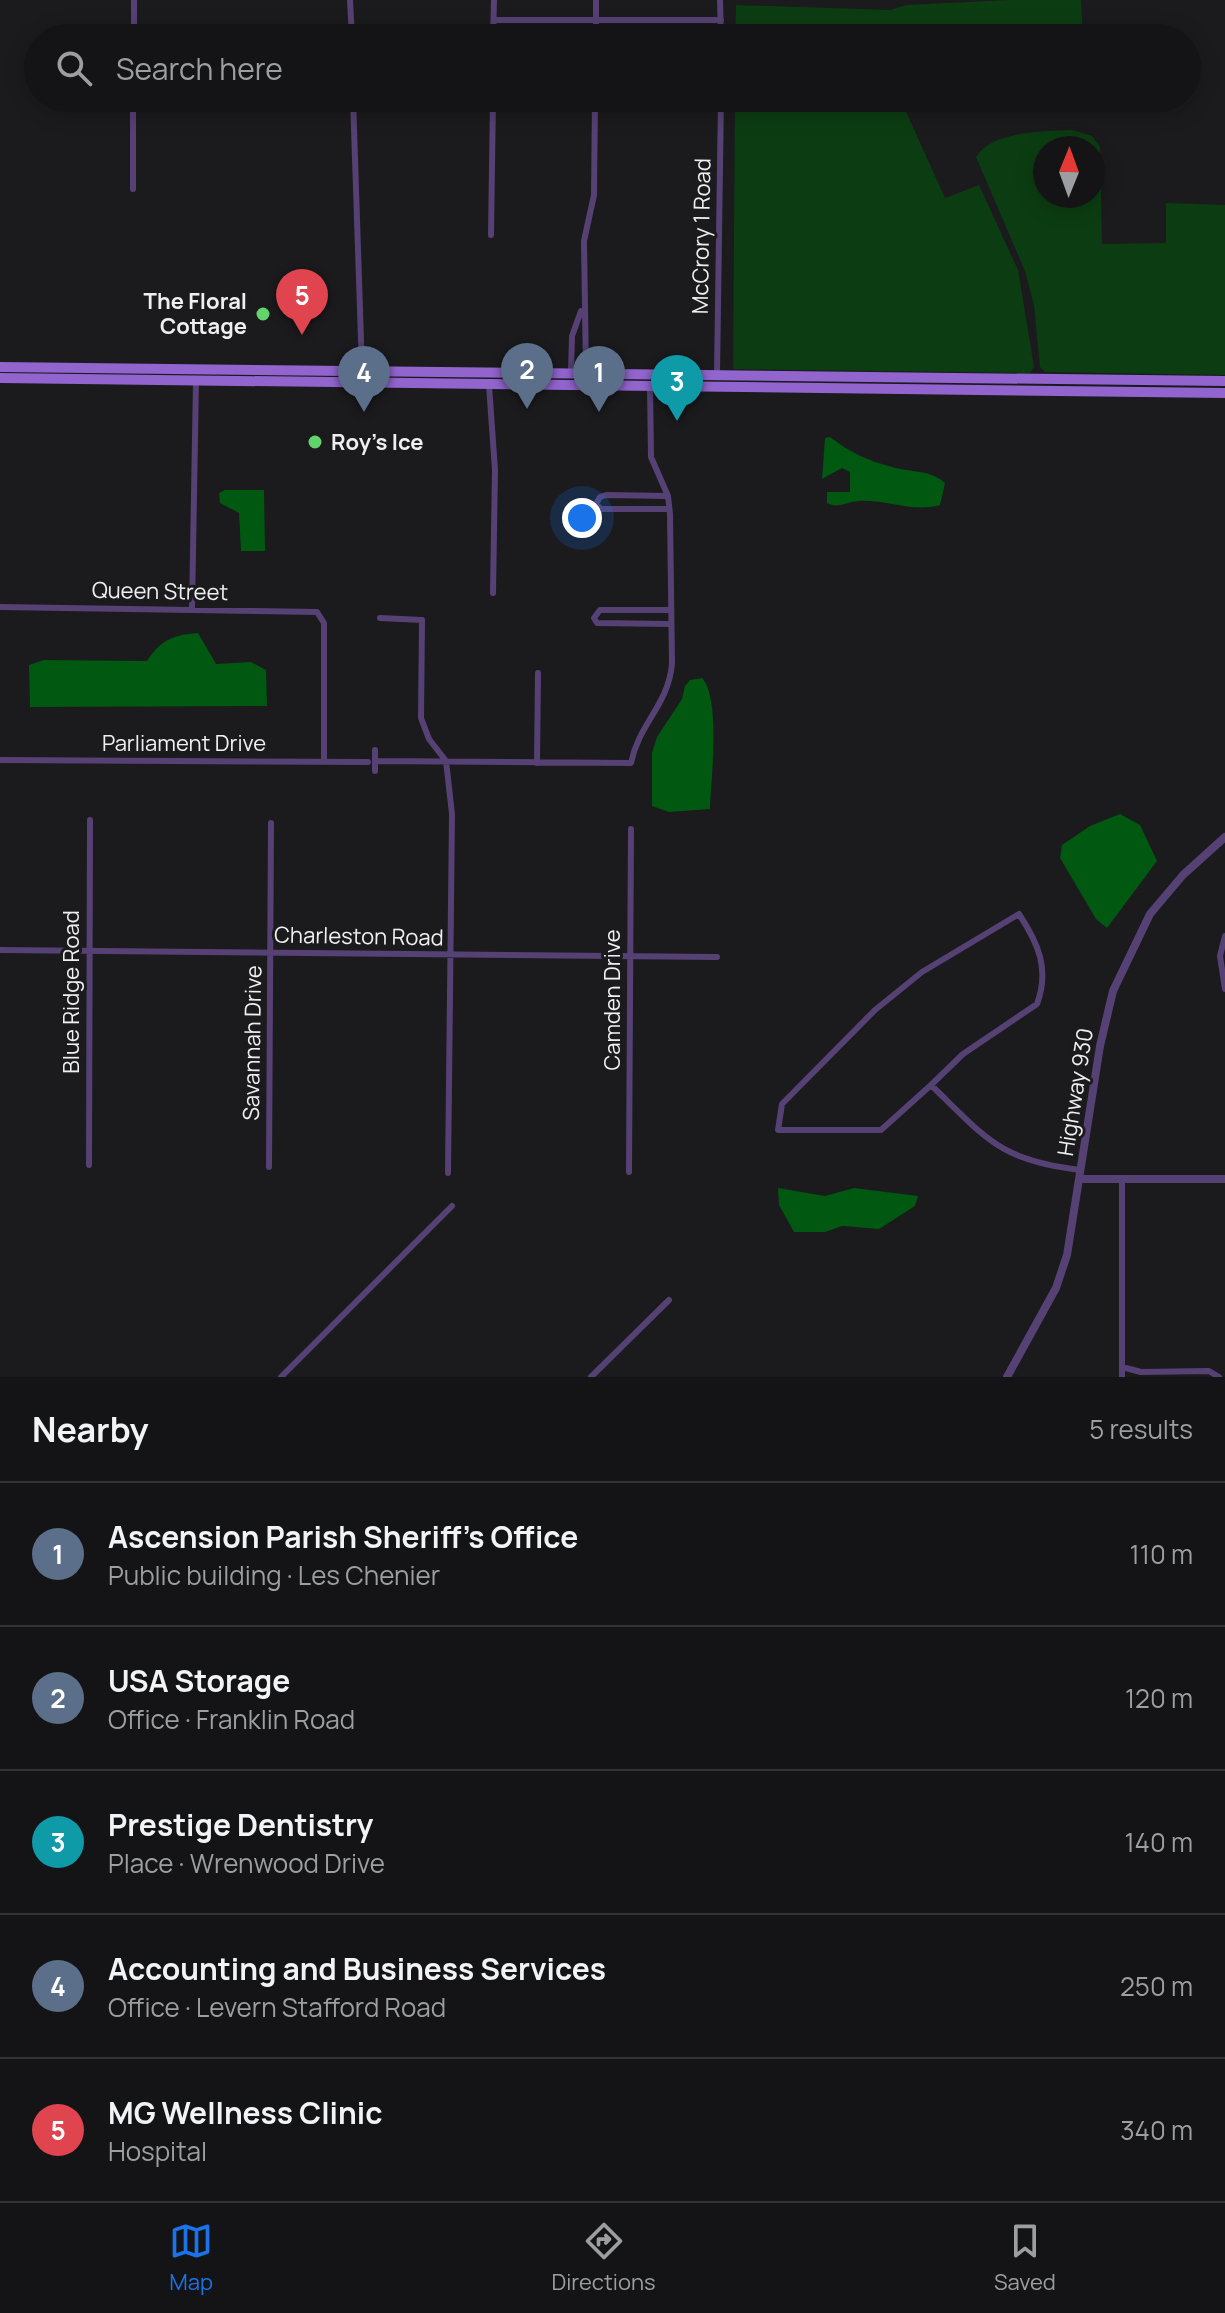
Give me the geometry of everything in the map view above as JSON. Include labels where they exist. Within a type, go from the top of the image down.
[{"type":"main road","points":[[0,367],[362,370],[574,379],[586,373]]},
{"type":"main road","points":[[219,381],[231,374],[263,370]]},
{"type":"main road","points":[[320,382],[332,376],[358,375],[362,370]]},
{"type":"main road","points":[[463,384],[483,379],[571,373],[1225,381]]},
{"type":"main road","points":[[650,386],[668,381],[711,382],[717,374]]},
{"type":"main road","points":[[759,387],[769,380],[797,380],[818,375]]},
{"type":"main road","points":[[0,378],[1225,393]]},
{"type":"street","points":[[134,0],[134,24]]},
{"type":"street","points":[[350,0],[351,24]]},
{"type":"street","points":[[494,0],[494,24]]},
{"type":"street","points":[[596,0],[596,24]]},
{"type":"street","points":[[720,0],[721,24]]},
{"type":"street","points":[[494,20],[721,20]]},
{"type":"street","points":[[133,112],[133,189]]},
{"type":"street","points":[[353,112],[362,370]]},
{"type":"street","points":[[491,235],[493,112]]},
{"type":"street","points":[[586,373],[582,308],[584,241],[594,195],[595,112]]},
{"type":"street","name":"McCrory 1 Road","points":[[717,374],[721,112]]},
{"type":"street","points":[[571,373],[572,336],[582,308]]},
{"type":"street","points":[[192,609],[196,381]]},
{"type":"street","points":[[489,385],[495,457],[493,593]]},
{"type":"street","points":[[650,386],[651,457],[668,496],[669,509],[670,610],[670,624],[597,623],[594,618],[600,610],[670,610]]},
{"type":"street","points":[[668,496],[606,495],[600,497],[596,504],[601,509],[669,509]]},
{"type":"street","name":"Queen Street","points":[[0,607],[320,614],[324,623],[324,761]]},
{"type":"street","points":[[380,618],[422,620],[421,718],[429,739],[446,761],[452,814],[448,1173]]},
{"type":"street","name":"Parliament Drive","points":[[0,760],[631,763],[637,736],[670,687],[670,624]]},
{"type":"street","points":[[537,763],[538,673]]},
{"type":"street","points":[[375,750],[371,761],[375,771]]},
{"type":"street","name":"Blue Ridge Road","points":[[89,1165],[90,820]]},
{"type":"street","name":"Savannah Drive","points":[[269,1167],[271,823]]},
{"type":"street","name":"Camden Drive","points":[[629,1172],[631,829]]},
{"type":"street","name":"Highway 930","points":[[1007,1377],[1059,1282],[1067,1255],[1106,1014],[1128,956],[1161,900],[1225,837]]},
{"type":"street","points":[[1019,914],[1043,963],[1037,1004],[963,1054],[931,1085],[881,1130],[778,1130],[782,1104],[875,1010],[922,972],[1019,914]]},
{"type":"street","points":[[1225,936],[1220,956],[1225,989]]},
{"type":"street","name":"Charleston Road","points":[[0,950],[717,957]]},
{"type":"street","points":[[931,1085],[991,1142],[1012,1156],[1080,1174],[1122,1178],[1225,1179]]},
{"type":"street","points":[[1122,1178],[1122,1377]]},
{"type":"street","points":[[281,1377],[452,1206]]},
{"type":"street","points":[[591,1377],[669,1300]]},
{"type":"street","points":[[1121,1367],[1141,1372],[1209,1371],[1219,1377]]},
{"type":"shaded area","points":[[1081,0],[1082,24],[735,24],[736,5],[890,10],[906,5]]},
{"type":"shaded area","points":[[735,112],[906,112],[945,198],[979,185],[1018,270],[1034,367],[1030,373],[733,369]]},
{"type":"shaded area","points":[[1072,130],[1092,136],[1033,136],[1033,208],[1101,208],[1102,244],[1166,243],[1166,203],[1225,205],[1225,375],[1045,372],[1040,367],[1034,305],[1025,271],[976,157],[983,148],[994,142],[1034,132]]},
{"type":"shaded area","points":[[830,437],[852,452],[875,462],[926,473],[939,479],[945,483],[940,505],[920,507],[868,501],[838,505],[827,503],[827,492],[850,492],[850,472],[842,468],[822,479],[825,438]]},
{"type":"shaded area","points":[[225,490],[264,490],[265,551],[241,551],[239,513],[220,503],[219,493]]},
{"type":"shaded area","points":[[198,633],[216,664],[251,662],[266,670],[267,706],[30,707],[29,665],[44,660],[147,661],[168,640]]},
{"type":"shaded area","points":[[702,678],[708,688],[713,721],[710,809],[669,812],[652,806],[652,753],[657,737],[682,699],[685,686],[690,680]]},
{"type":"shaded area","points":[[1120,814],[1140,825],[1157,861],[1107,928],[1096,919],[1060,858],[1062,845],[1090,826]]},
{"type":"shaded area","points":[[778,1188],[825,1196],[854,1188],[918,1196],[915,1206],[879,1229],[842,1226],[825,1232],[794,1232],[779,1205]]},
{"type":"place","name":"The Floral Cottage","points":[[263,314]]},
{"type":"place","name":"MG Wellness Clinic","points":[[302,335]]},
{"type":"place","name":"USA Storage","points":[[527,409]]},
{"type":"place","name":"Accounting and Business Services","points":[[364,412]]},
{"type":"place","name":"Ascension Parish Sheriff's Office","points":[[599,412]]},
{"type":"place","name":"Prestige Dentistry","points":[[677,421]]},
{"type":"place","name":"Roy's Ice","points":[[315,442]]}]
